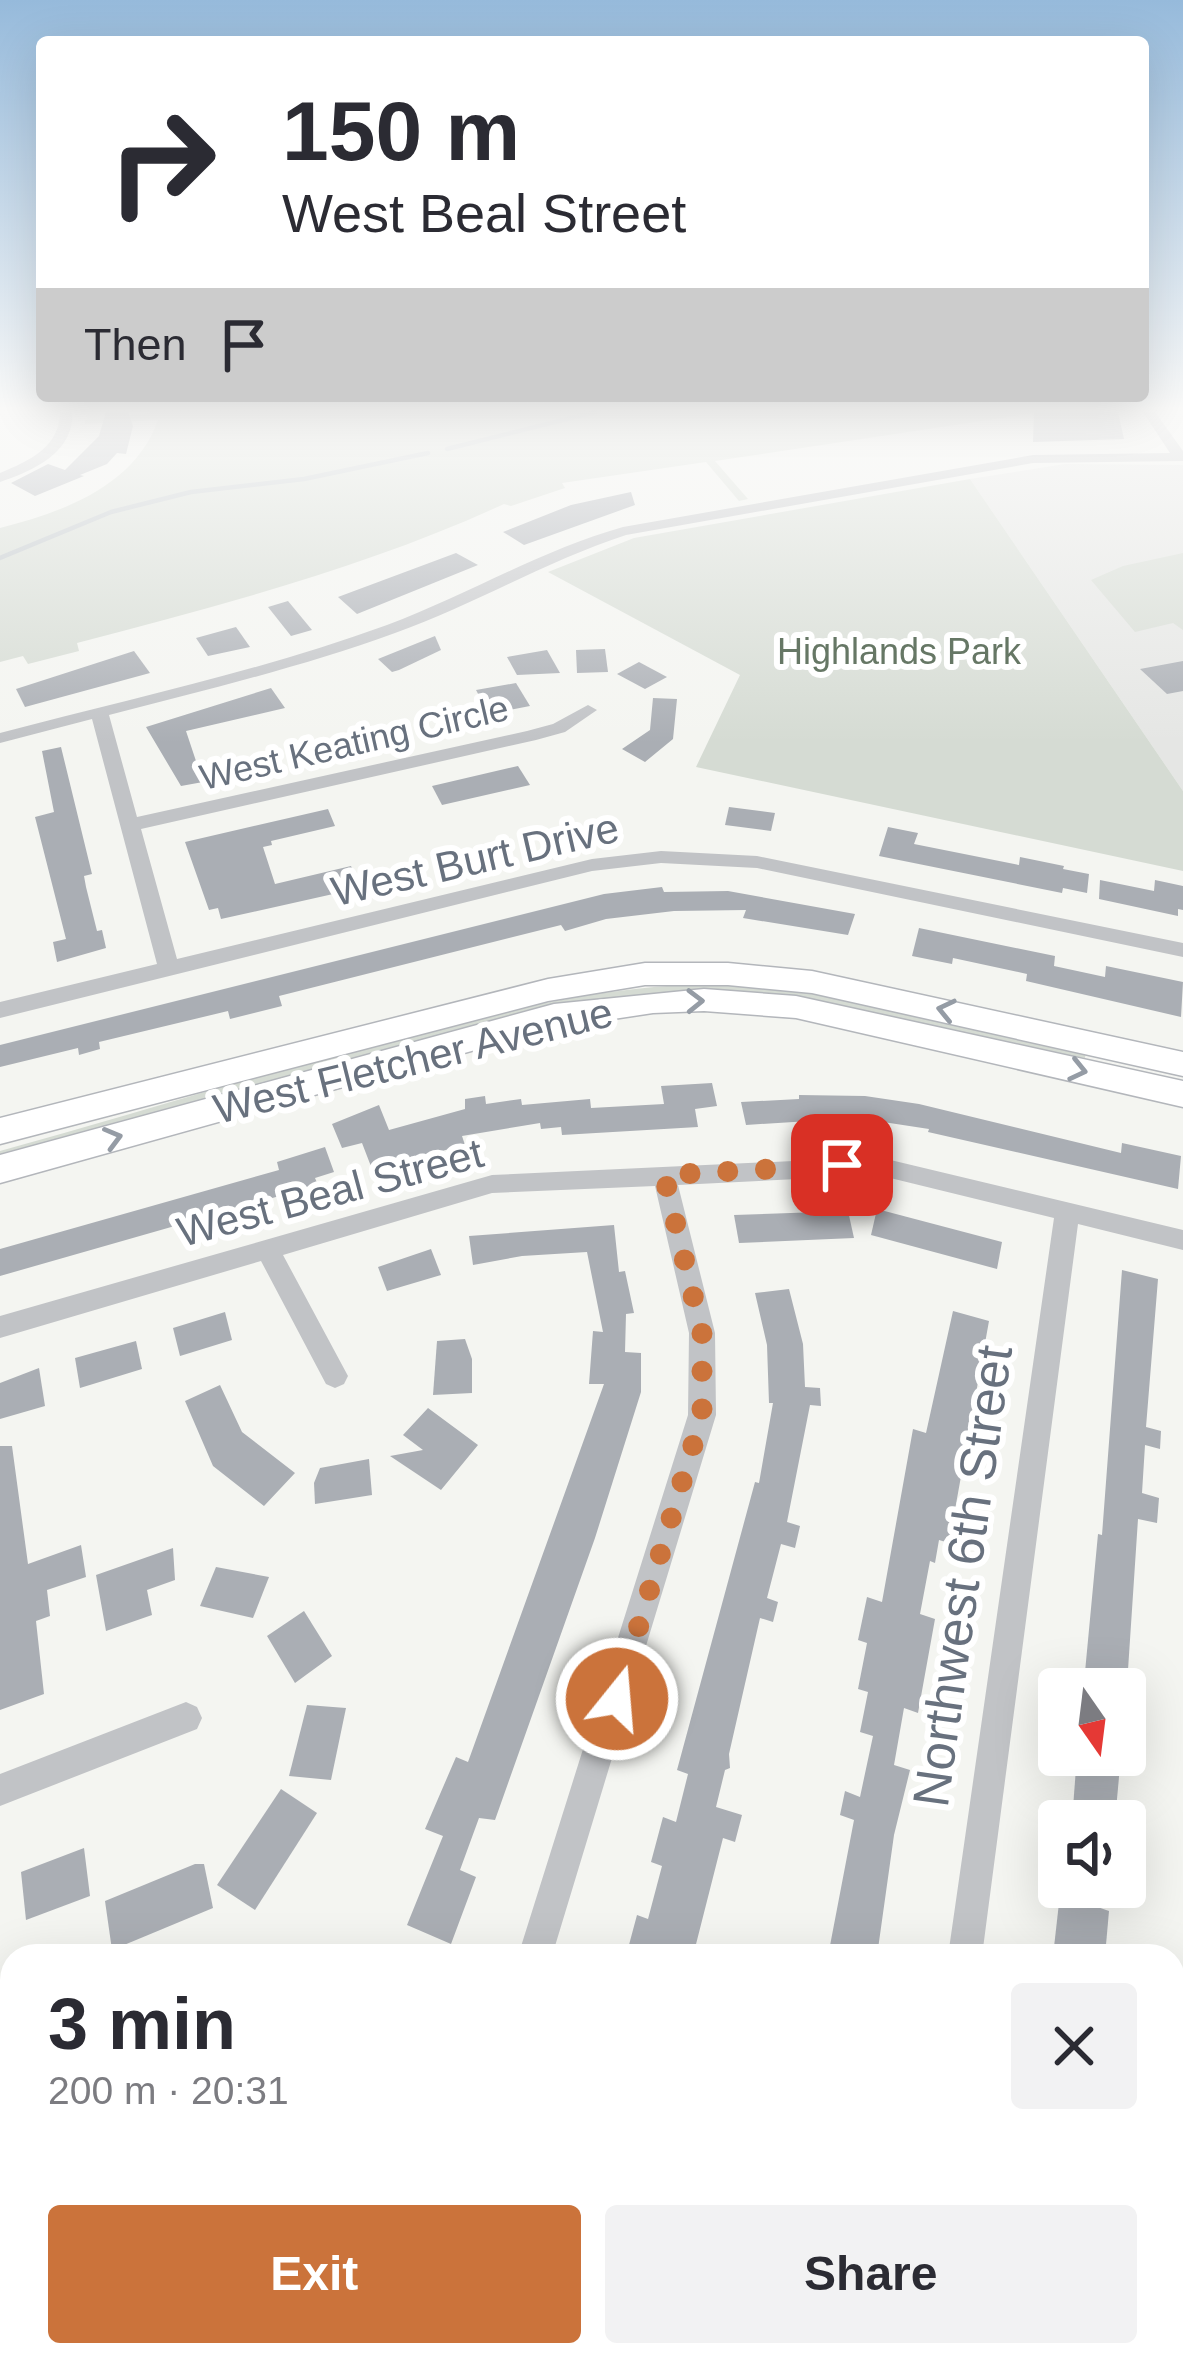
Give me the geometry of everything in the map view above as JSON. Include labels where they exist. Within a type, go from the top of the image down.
[{"type":"main road","name":"West Fletcher Avenue","points":[[0,1131],[548,989],[645,974],[728,974],[812,982],[1183,1064]]},
{"type":"main road","name":"West Fletcher Avenue","points":[[0,1169],[554,1016],[652,1002],[704,1000],[796,1007],[1183,1094]]},
{"type":"street","points":[[0,738],[391,629],[578,546],[672,522]]},
{"type":"street","name":"West Keating Circle","points":[[130,825],[530,736],[559,728],[588,710]]},
{"type":"street","points":[[99,711],[169,968]]},
{"type":"street","name":"West Burt Drive","points":[[0,1010],[592,865],[661,856],[757,862],[1183,950]]},
{"type":"street","name":"West Beal Street","points":[[0,1327],[471,1188],[878,1166],[1183,1240]]},
{"type":"street","points":[[539,1944],[702,1415],[702,1333],[664,1175]]},
{"type":"street","name":"Northwest 6th Street","points":[[967,1944],[1067,1212]]},
{"type":"street","points":[[267,1248],[335,1376]]},
{"type":"street","points":[[0,1790],[186,1718]]},
{"type":"shaded area","points":[[1000,522],[1183,522],[1183,791]]},
{"type":"green space","points":[[19,522],[462,522],[294,583],[77,643],[79,651],[28,664],[23,656],[0,662],[0,528]]},
{"type":"green space","name":"Highlands Park","points":[[723,522],[1000,522],[1183,791],[1183,871],[696,767],[740,675],[548,572],[634,538]]},
{"type":"green space","points":[[1183,553],[1183,630],[1173,623],[1135,632],[1091,580],[1123,566]]},
{"type":"green space","points":[[727,983],[819,993],[1086,1051],[1085,1058],[680,992],[576,1003],[0,1160],[0,1151],[471,1019],[597,994]]},
{"type":"building","points":[[527,522],[587,522],[524,545],[503,532]]},
{"type":"building","points":[[456,553],[478,565],[357,614],[338,597]]},
{"type":"building","points":[[288,601],[312,630],[291,636],[268,607]]},
{"type":"building","points":[[236,627],[250,647],[208,656],[196,638]]},
{"type":"building","points":[[435,636],[441,650],[399,670],[392,672],[378,659]]},
{"type":"building","points":[[605,649],[608,672],[577,673],[576,650]]},
{"type":"building","points":[[547,650],[560,673],[517,675],[507,657]]},
{"type":"building","points":[[134,651],[150,673],[25,707],[16,689]]},
{"type":"building","points":[[1183,661],[1183,691],[1167,694],[1140,669]]},
{"type":"building","points":[[639,662],[667,677],[645,689],[617,674]]},
{"type":"building","points":[[516,683],[530,706],[489,714],[476,690]]},
{"type":"building","points":[[271,688],[285,708],[186,731],[203,782],[181,786],[146,727]]},
{"type":"building","points":[[653,698],[677,699],[673,739],[645,762],[622,749],[650,730]]},
{"type":"building","points":[[61,747],[92,874],[84,876],[86,887],[106,948],[57,962],[53,942],[66,939],[35,817],[54,812],[42,751]]},
{"type":"building","points":[[518,766],[530,785],[442,805],[432,786]]},
{"type":"building","points":[[729,807],[775,813],[771,831],[725,825]]},
{"type":"building","points":[[328,809],[335,826],[263,847],[275,884],[351,866],[360,888],[221,919],[218,908],[209,910],[185,842]]},
{"type":"building","points":[[888,827],[918,833],[914,844],[1019,865],[1020,857],[1089,874],[1087,893],[1063,888],[1062,893],[879,856]]},
{"type":"building","points":[[1100,880],[1154,891],[1155,880],[1183,886],[1183,910],[1178,909],[1178,916],[1099,899]]},
{"type":"building","points":[[662,887],[664,892],[728,891],[855,914],[848,935],[743,918],[746,910],[674,911],[606,919],[565,931],[561,925],[279,996],[282,1006],[230,1019],[228,1011],[99,1042],[100,1049],[79,1055],[78,1048],[0,1067],[0,1045],[604,894]]},
{"type":"building","points":[[919,928],[1055,956],[1054,966],[1105,977],[1106,966],[1183,982],[1181,1017],[1026,981],[1027,974],[953,958],[952,964],[912,956]]},
{"type":"building","points":[[712,1083],[717,1106],[695,1109],[698,1127],[562,1135],[561,1127],[541,1129],[540,1123],[462,1136],[465,1145],[372,1169],[362,1143],[342,1148],[332,1124],[379,1105],[389,1130],[465,1109],[465,1099],[485,1096],[486,1104],[590,1099],[591,1108],[664,1104],[661,1086]]},
{"type":"building","points":[[799,1095],[865,1096],[919,1104],[1121,1153],[1122,1143],[1181,1156],[1178,1189],[929,1129],[857,1118],[746,1125],[741,1102],[799,1099]]},
{"type":"building","points":[[325,1147],[334,1172],[315,1178],[318,1185],[0,1276],[0,1249],[279,1170],[277,1162]]},
{"type":"building","points":[[877,1209],[1002,1242],[997,1269],[871,1235]]},
{"type":"building","points":[[848,1211],[854,1238],[739,1243],[734,1215]]},
{"type":"building","points":[[614,1225],[619,1272],[625,1271],[634,1313],[626,1314],[625,1352],[641,1353],[641,1392],[595,1538],[495,1820],[479,1818],[460,1870],[476,1877],[451,1944],[407,1925],[443,1836],[425,1829],[456,1757],[468,1762],[604,1384],[589,1384],[593,1331],[603,1332],[587,1252],[473,1265],[469,1236]]},
{"type":"building","points":[[431,1249],[441,1275],[387,1291],[378,1267]]},
{"type":"building","points":[[1122,1270],[1158,1279],[1146,1427],[1161,1431],[1160,1449],[1145,1445],[1142,1493],[1159,1498],[1157,1523],[1138,1519],[1128,1668],[1085,1668],[1098,1534],[1102,1535]]},
{"type":"building","points":[[789,1289],[803,1344],[805,1387],[820,1388],[821,1406],[810,1405],[787,1522],[800,1526],[795,1548],[781,1544],[767,1598],[778,1602],[773,1622],[760,1618],[729,1754],[730,1768],[725,1770],[716,1807],[742,1815],[735,1842],[723,1838],[696,1944],[629,1944],[637,1915],[648,1919],[662,1866],[651,1862],[663,1817],[676,1822],[688,1774],[677,1770],[755,1482],[759,1483],[773,1403],[769,1403],[767,1345],[755,1293]]},
{"type":"building","points":[[953,1311],[989,1321],[949,1543],[939,1540],[935,1563],[930,1561],[920,1614],[935,1619],[918,1713],[904,1708],[894,1765],[910,1770],[894,1835],[879,1944],[830,1944],[854,1820],[840,1815],[845,1791],[860,1797],[873,1736],[860,1732],[868,1692],[858,1689],[867,1643],[858,1640],[867,1597],[882,1602],[913,1429],[926,1433]]},
{"type":"building","points":[[225,1312],[232,1340],[180,1356],[173,1328]]},
{"type":"building","points":[[465,1339],[472,1359],[472,1393],[433,1395],[437,1341]]},
{"type":"building","points":[[136,1341],[142,1369],[80,1388],[75,1358]]},
{"type":"building","points":[[39,1368],[45,1406],[0,1419],[0,1383]]},
{"type":"building","points":[[220,1385],[242,1432],[295,1473],[264,1506],[213,1466],[185,1401]]},
{"type":"building","points":[[428,1408],[478,1445],[441,1490],[390,1456],[423,1450],[403,1435]]},
{"type":"building","points":[[0,1446],[12,1446],[28,1564],[81,1545],[86,1577],[47,1590],[50,1616],[36,1621],[44,1694],[0,1710]]},
{"type":"building","points":[[369,1459],[372,1495],[315,1504],[314,1483],[320,1468]]},
{"type":"building","points":[[173,1548],[175,1580],[147,1590],[152,1615],[106,1631],[96,1575]]},
{"type":"building","points":[[216,1567],[269,1577],[253,1618],[200,1606]]},
{"type":"building","points":[[304,1611],[332,1656],[295,1683],[267,1636]]},
{"type":"building","points":[[307,1705],[346,1708],[331,1780],[289,1776]]},
{"type":"building","points":[[1075,1776],[1119,1776],[1117,1800],[1074,1800]]},
{"type":"building","points":[[281,1789],[317,1813],[255,1910],[217,1885]]},
{"type":"building","points":[[84,1848],[90,1896],[26,1920],[21,1872]]},
{"type":"building","points":[[204,1864],[213,1908],[126,1944],[111,1944],[105,1901]]},
{"type":"building","points":[[1058,1908],[1109,1911],[1106,1944],[1054,1944]]},
{"type":"waterway","points":[[0,558],[86,522]]},
{"type":"route","points":[[617,1699],[702,1415],[702,1333],[664,1175],[842,1165]]}]
